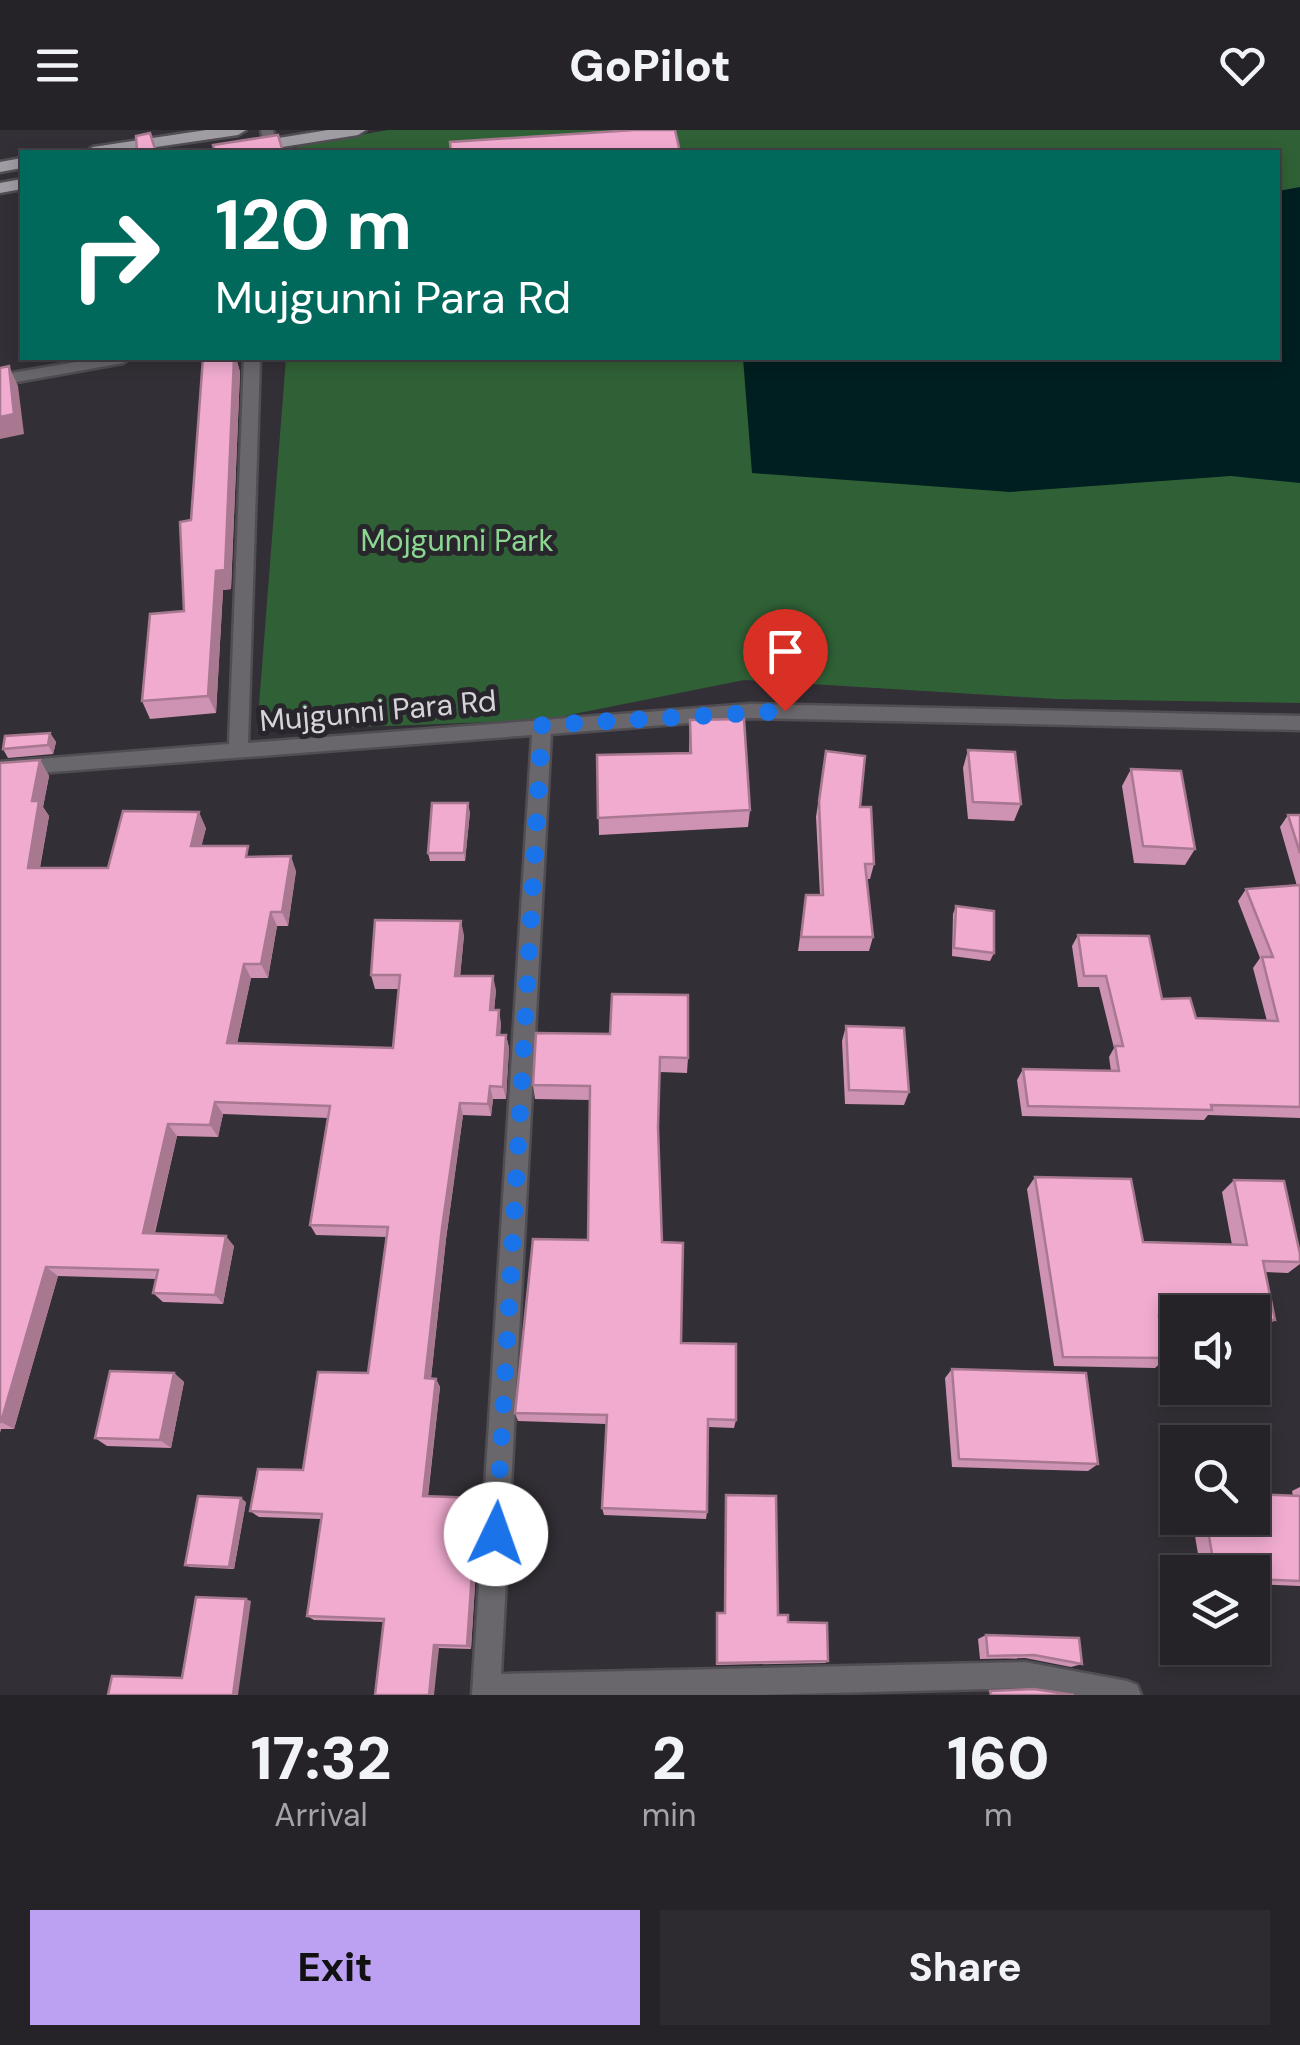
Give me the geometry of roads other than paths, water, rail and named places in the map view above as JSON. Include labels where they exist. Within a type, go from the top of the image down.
[{"type":"main road","points":[[105,150],[238,130]]},
{"type":"main road","points":[[233,150],[358,130]]},
{"type":"street","points":[[0,380],[112,360]]},
{"type":"street","points":[[238,751],[252,360]]},
{"type":"street","name":"Mujgunni Para Rd","points":[[0,769],[750,711],[1300,723]]},
{"type":"street","points":[[542,725],[486,1691],[1026,1674],[1126,1695]]},
{"type":"park label","name":"Mojgunni Park","points":[[457,541]]}]
